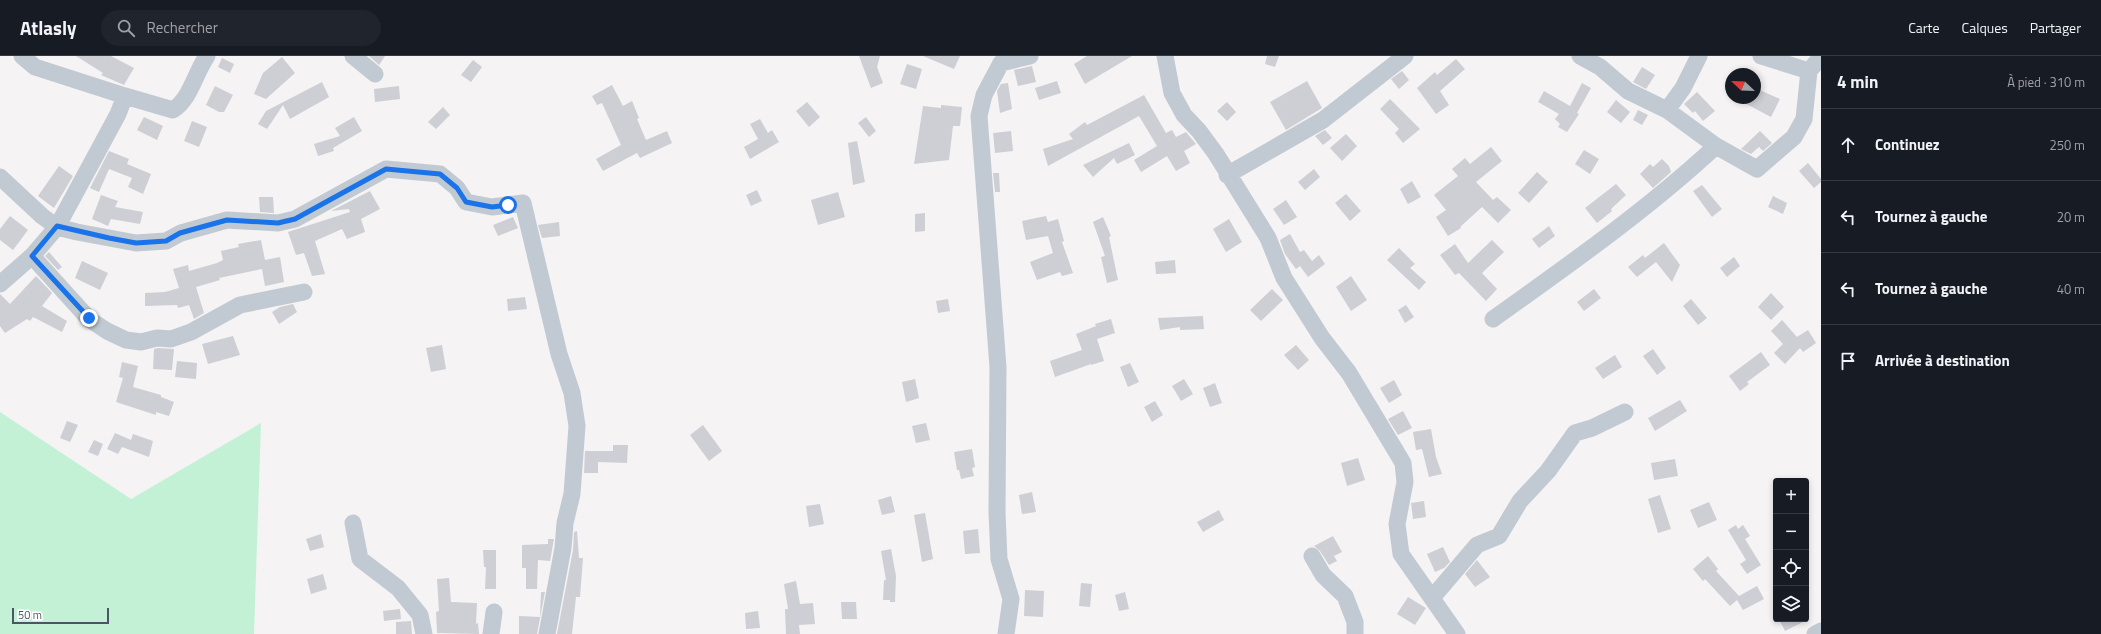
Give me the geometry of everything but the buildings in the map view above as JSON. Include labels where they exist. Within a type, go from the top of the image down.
[{"type":"street","points":[[22,56],[35,67],[173,110],[186,98],[198,69],[207,56]]},
{"type":"street","points":[[353,56],[375,74]]},
{"type":"street","points":[[1006,634],[1011,599],[999,559],[997,512],[998,367],[979,116],[984,95],[1001,63],[1030,56]]},
{"type":"street","points":[[1165,56],[1172,93],[1184,115],[1208,143],[1227,176],[1268,238],[1284,278],[1322,338],[1349,373],[1403,463],[1405,482],[1397,524],[1400,554],[1457,634]]},
{"type":"street","points":[[1227,176],[1323,120],[1405,56]]},
{"type":"street","points":[[1580,56],[1600,67],[1628,91],[1667,110],[1716,146],[1757,169],[1794,137],[1804,119],[1809,72],[1821,57]]},
{"type":"street","points":[[1667,110],[1683,88],[1699,56]]},
{"type":"street","points":[[1761,56],[1809,72]]},
{"type":"street","points":[[0,284],[32,256],[57,226],[118,114],[125,96]]},
{"type":"street","points":[[1493,319],[1621,227],[1673,186],[1716,146]]},
{"type":"street","points":[[0,178],[42,216],[57,226],[77,232],[136,243],[166,241],[180,233],[227,220],[278,223],[295,219],[386,169],[440,174],[457,188],[466,202],[492,207],[524,203],[559,354],[572,394],[577,426],[572,494],[565,523],[563,548],[547,634]]},
{"type":"street","points":[[32,256],[89,318],[106,331],[126,340],[141,342],[157,338],[171,338],[191,332],[240,305],[304,292]]},
{"type":"street","points":[[1432,598],[1477,545],[1500,536],[1520,501],[1548,471],[1575,433],[1592,428],[1625,412]]},
{"type":"street","points":[[353,523],[360,559],[398,588],[420,615],[424,634]]},
{"type":"street","points":[[1312,556],[1323,575],[1345,596],[1355,622],[1355,634]]},
{"type":"street","points":[[491,634],[494,612]]},
{"type":"street","points":[[1815,634],[1821,631]]},
{"type":"green space","points":[[0,412],[131,499],[261,423],[254,634],[0,634]]},
{"type":"route","points":[[89,318],[32,256],[57,226],[77,232],[136,243],[166,241],[180,233],[227,220],[238,219],[264,223],[278,223],[295,219],[386,169],[440,174],[457,188],[466,202],[492,207],[508,205]]}]
